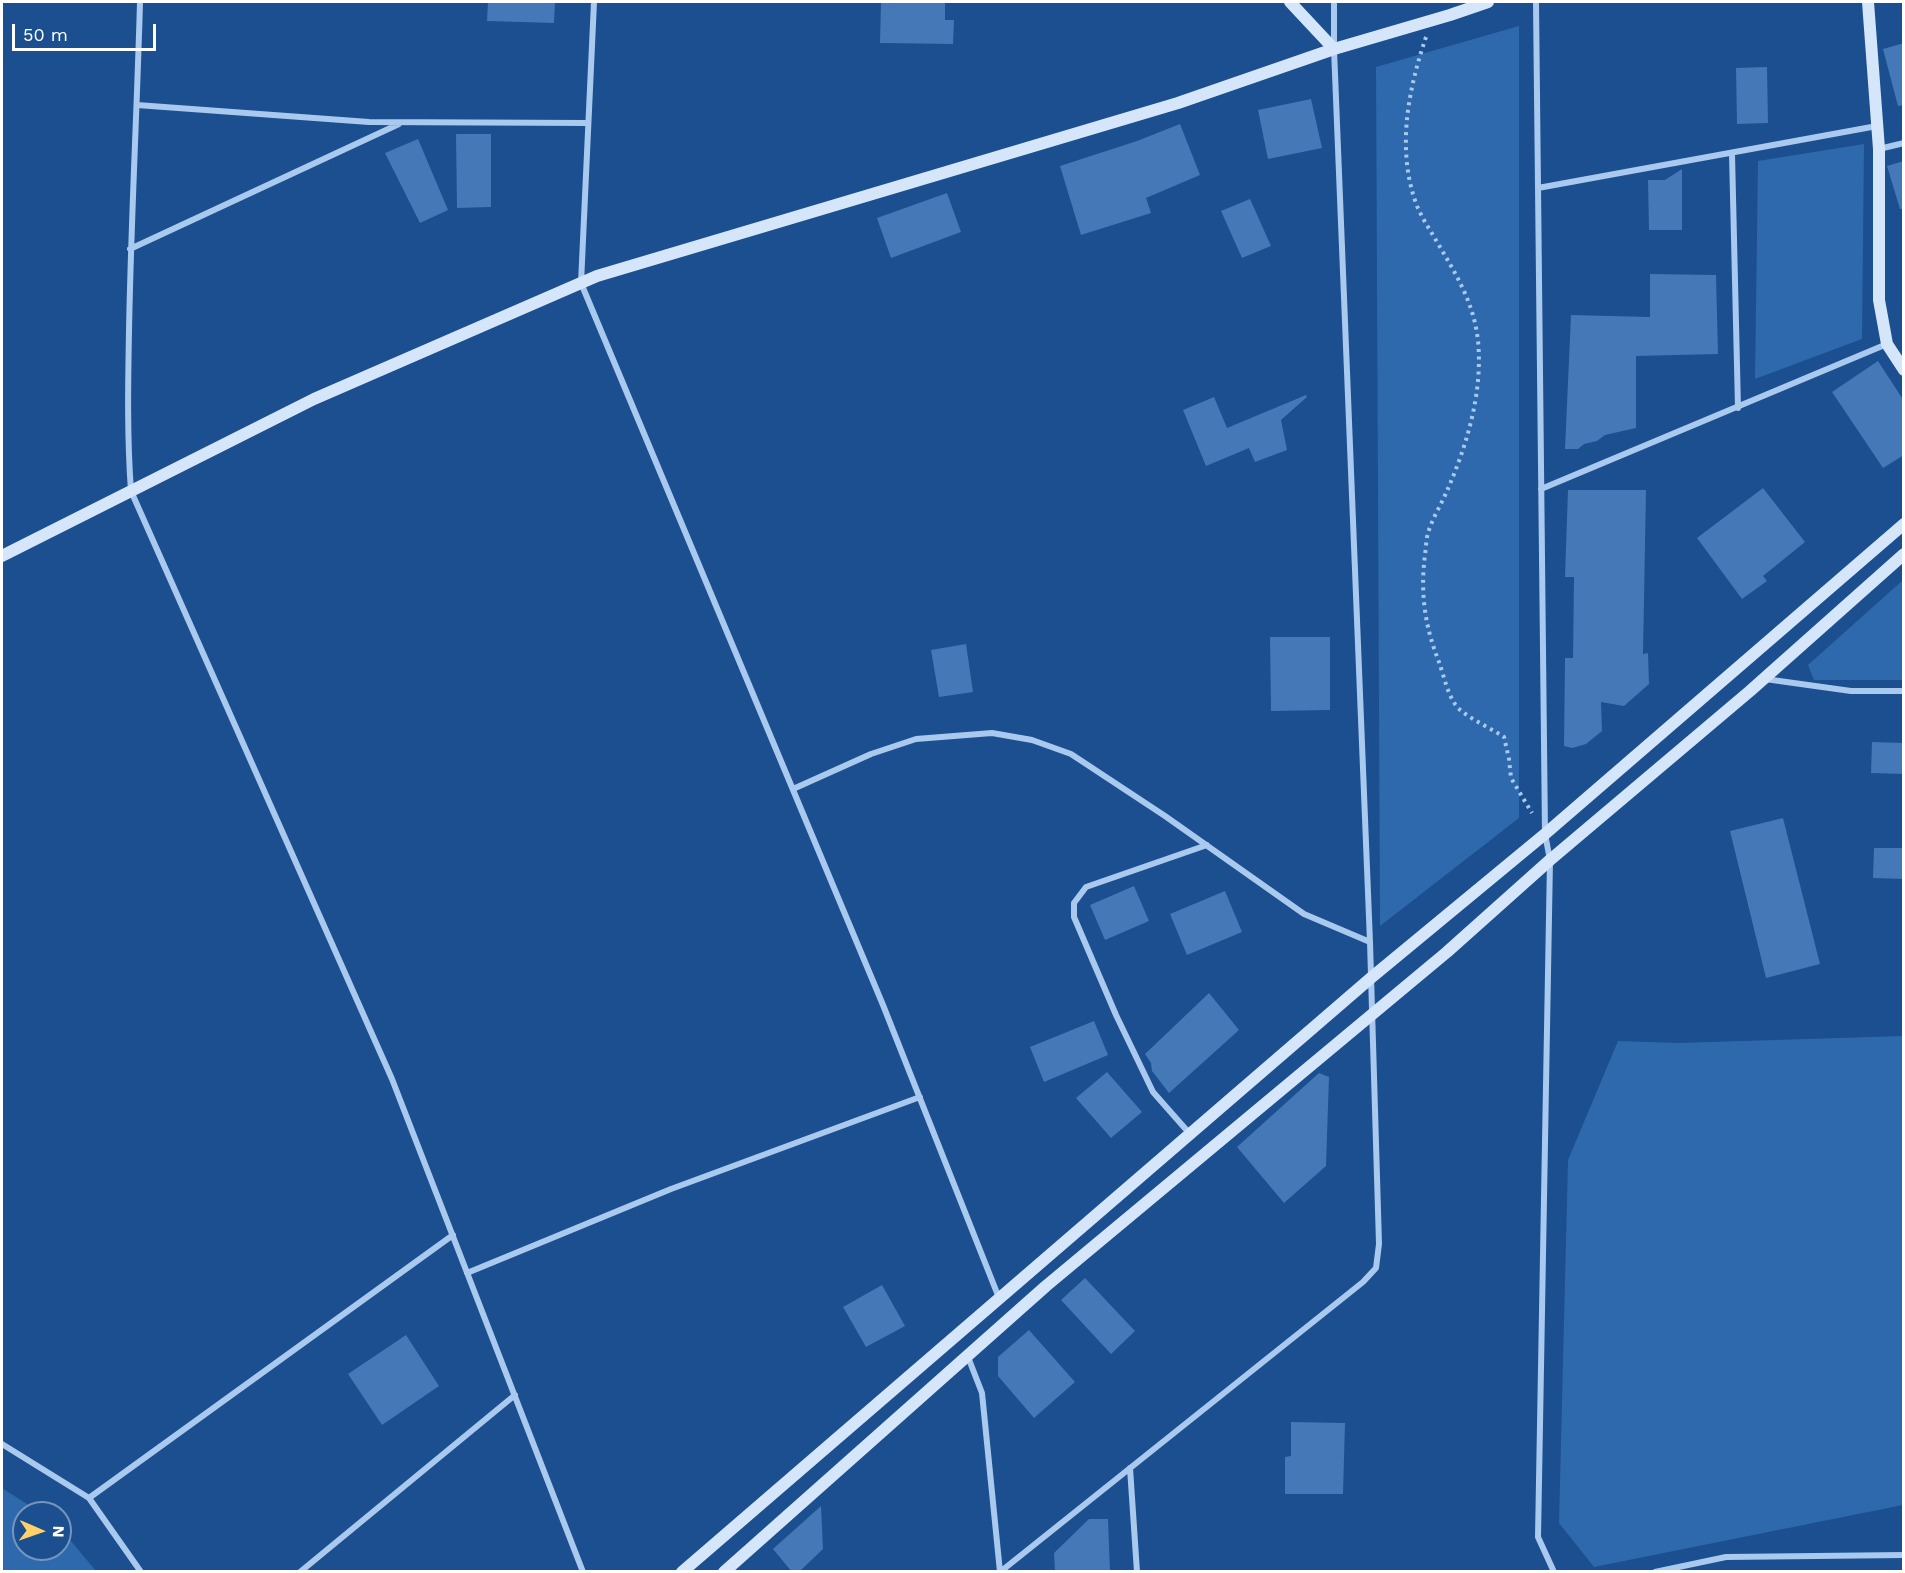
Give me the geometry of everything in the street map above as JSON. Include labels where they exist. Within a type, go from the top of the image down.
[{"type":"street","points":[[140,2],[138,105],[130,249],[127,437],[131,491],[392,1079],[583,1572]]},
{"type":"street","points":[[594,2],[581,283],[793,789],[920,1097],[1000,1299]]},
{"type":"street","points":[[1290,2],[1334,49]]},
{"type":"street","points":[[1000,1572],[1363,1282],[1376,1268],[1379,1244],[1372,977],[1334,49],[1334,2]]},
{"type":"street","points":[[2,556],[314,399],[597,276],[1178,103],[1334,49],[1488,2]]},
{"type":"street","points":[[1536,2],[1545,834],[1550,860],[1538,1537],[1554,1572]]},
{"type":"street","points":[[1868,2],[1879,149],[1879,300],[1887,344],[1904,369]]},
{"type":"street","points":[[138,105],[369,122],[588,123]]},
{"type":"street","points":[[130,249],[403,122]]},
{"type":"street","points":[[1538,188],[1877,126]]},
{"type":"street","points":[[1879,149],[1904,143]]},
{"type":"street","points":[[1732,154],[1738,408]]},
{"type":"street","points":[[1541,489],[1887,344]]},
{"type":"street","points":[[682,1572],[1372,977],[1545,834],[1904,524]]},
{"type":"street","points":[[724,1572],[1046,1286],[1447,952],[1904,554]]},
{"type":"street","points":[[1764,678],[1851,691],[1904,691]]},
{"type":"street","points":[[793,789],[871,754],[916,739],[992,733],[1032,740],[1071,754],[1207,845],[1304,914],[1370,942]]},
{"type":"street","points":[[1190,1134],[1153,1092],[1116,1015],[1074,917],[1074,903],[1086,887],[1207,845]]},
{"type":"street","points":[[467,1273],[671,1189],[920,1097]]},
{"type":"street","points":[[89,1498],[453,1235]]},
{"type":"street","points":[[967,1356],[982,1393],[1000,1572]]},
{"type":"street","points":[[300,1572],[514,1395]]},
{"type":"street","points":[[2,1444],[89,1498],[141,1572]]},
{"type":"street","points":[[1130,1468],[1137,1572]]},
{"type":"street","points":[[1655,1572],[1726,1557],[1904,1555]]},
{"type":"path","points":[[1432,20],[1414,72],[1408,109],[1409,177],[1417,206],[1471,305],[1478,341],[1478,371],[1476,398],[1465,443],[1428,533],[1422,599],[1429,637],[1456,705],[1467,716],[1504,737],[1511,778],[1545,834]]},
{"type":"shaded area","points":[[1519,26],[1519,818],[1380,926],[1376,67]]},
{"type":"shaded area","points":[[1864,144],[1862,339],[1755,379],[1758,161]]},
{"type":"shaded area","points":[[1903,580],[1903,680],[1814,680],[1808,665]]},
{"type":"shaded area","points":[[1903,1036],[1903,1505],[1594,1567],[1559,1523],[1568,1160],[1618,1041],[1678,1043]]},
{"type":"shaded area","points":[[2,1488],[22,1501],[12,1501],[12,1561],[72,1561],[72,1542],[96,1571],[2,1571]]},
{"type":"building","points":[[488,2],[555,2],[554,23],[487,21]]},
{"type":"building","points":[[881,2],[945,2],[945,20],[954,20],[953,44],[880,43]]},
{"type":"building","points":[[1904,43],[1904,105],[1898,106],[1883,49]]},
{"type":"building","points":[[1767,67],[1768,123],[1737,124],[1736,68]]},
{"type":"building","points":[[1311,99],[1322,148],[1268,159],[1258,110]]},
{"type":"building","points":[[1180,124],[1200,175],[1146,198],[1151,213],[1081,235],[1060,166],[1137,141]]},
{"type":"building","points":[[456,134],[491,134],[491,207],[457,208]]},
{"type":"building","points":[[418,139],[448,210],[420,223],[385,153]]},
{"type":"building","points":[[1904,161],[1904,209],[1900,209],[1887,166]]},
{"type":"building","points":[[1682,169],[1682,230],[1649,230],[1648,180],[1665,180]]},
{"type":"building","points":[[947,193],[961,232],[891,258],[877,218]]},
{"type":"building","points":[[1250,199],[1271,246],[1242,258],[1221,211]]},
{"type":"building","points":[[1650,274],[1716,275],[1718,354],[1636,356],[1636,428],[1605,435],[1578,449],[1565,449],[1571,315],[1650,317]]},
{"type":"building","points":[[1878,361],[1904,401],[1904,455],[1883,468],[1832,392]]},
{"type":"building","points":[[1306,395],[1307,397],[1281,420],[1287,450],[1255,462],[1249,448],[1206,466],[1183,410],[1214,397],[1227,428]]},
{"type":"building","points":[[1763,488],[1805,542],[1763,576],[1767,581],[1742,599],[1697,538]]},
{"type":"building","points":[[1568,490],[1646,490],[1643,654],[1648,653],[1649,684],[1624,706],[1601,702],[1602,731],[1586,744],[1572,748],[1564,746],[1565,658],[1573,658],[1574,577],[1565,577]]},
{"type":"building","points":[[1270,637],[1330,637],[1330,710],[1271,711]]},
{"type":"building","points":[[966,644],[973,692],[939,697],[931,650]]},
{"type":"building","points":[[1872,742],[1904,743],[1904,774],[1871,773]]},
{"type":"building","points":[[1783,818],[1820,964],[1766,978],[1730,831]]},
{"type":"building","points":[[1874,848],[1904,848],[1904,879],[1873,878]]},
{"type":"building","points":[[1134,886],[1149,921],[1105,940],[1090,905]]},
{"type":"building","points":[[1225,891],[1242,932],[1187,955],[1170,914]]},
{"type":"building","points":[[1209,993],[1239,1030],[1169,1093],[1152,1071],[1151,1063],[1145,1054]]},
{"type":"building","points":[[1094,1021],[1108,1055],[1044,1082],[1030,1047]]},
{"type":"building","points":[[1107,1072],[1142,1112],[1111,1138],[1076,1098]]},
{"type":"building","points":[[1319,1073],[1329,1077],[1326,1166],[1284,1203],[1237,1147]]},
{"type":"building","points":[[1085,1278],[1135,1331],[1111,1354],[1061,1300]]},
{"type":"building","points":[[882,1285],[905,1326],[866,1347],[843,1307]]},
{"type":"building","points":[[1029,1330],[1075,1382],[1034,1418],[998,1376],[998,1357]]},
{"type":"building","points":[[406,1335],[439,1386],[382,1425],[348,1374]]},
{"type":"building","points":[[1291,1422],[1345,1423],[1343,1494],[1285,1494],[1285,1457],[1291,1456]]},
{"type":"building","points":[[821,1506],[823,1549],[799,1572],[792,1572],[773,1549]]},
{"type":"building","points":[[1089,1519],[1108,1519],[1110,1572],[1055,1572],[1054,1553]]}]
